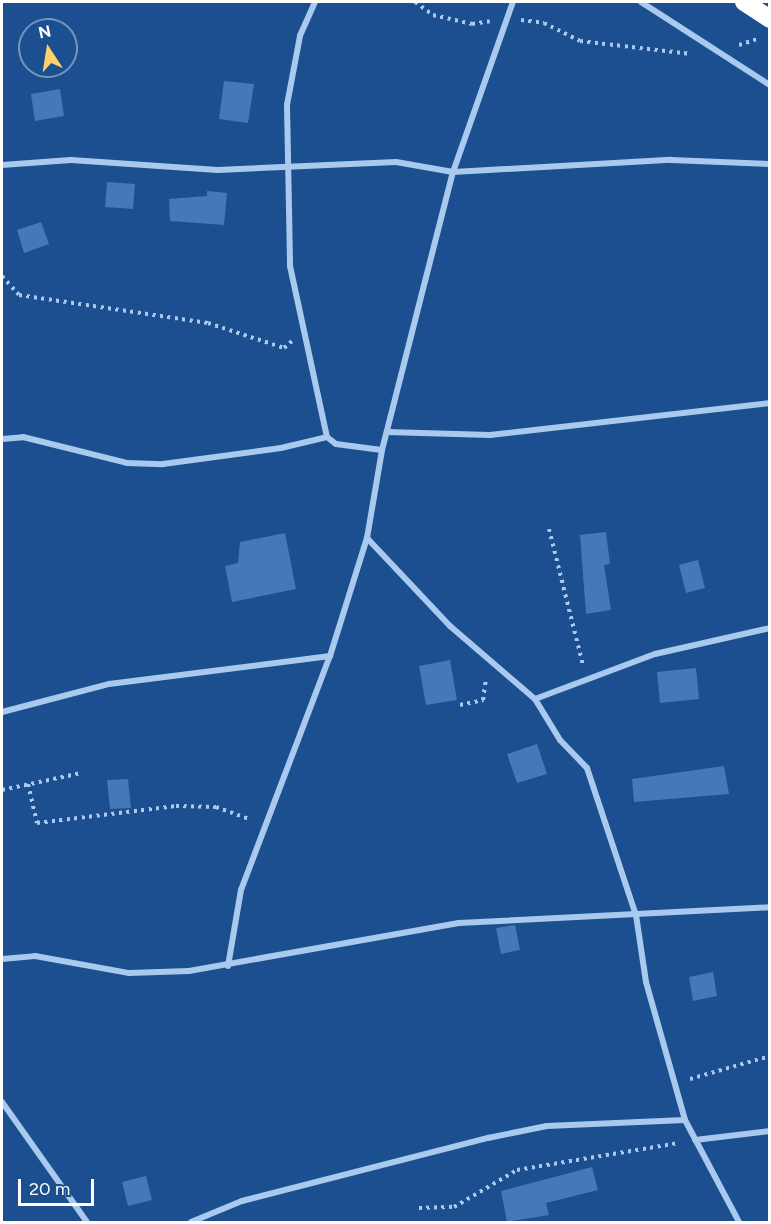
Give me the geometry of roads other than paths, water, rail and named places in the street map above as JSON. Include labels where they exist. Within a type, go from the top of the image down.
[{"type":"highway","points":[[744,2],[770,19]]},
{"type":"street","points":[[315,2],[300,36],[287,105],[289,167],[287,239],[303,331],[327,436],[336,444],[381,450]]},
{"type":"street","points":[[228,966],[241,890],[263,824],[330,656],[367,538],[381,450],[453,172],[504,18],[513,2]]},
{"type":"street","points":[[641,2],[717,55],[770,85]]},
{"type":"street","points":[[2,165],[71,160],[218,170],[396,162],[453,172],[670,160],[770,164]]},
{"type":"street","points":[[387,432],[490,435],[770,403]]},
{"type":"street","points":[[2,439],[23,437],[127,463],[163,464],[281,448],[327,436]]},
{"type":"street","points":[[367,538],[490,664],[535,699],[560,740],[587,768],[636,915],[646,982],[685,1120],[740,1222]]},
{"type":"street","points":[[535,699],[655,654],[770,628]]},
{"type":"street","points":[[2,712],[110,684],[330,656]]},
{"type":"street","points":[[2,958],[35,956],[129,973],[228,966],[459,923],[770,907]]},
{"type":"street","points":[[2,1102],[87,1222]]},
{"type":"street","points":[[191,1222],[242,1201],[488,1137],[547,1126],[685,1120]]},
{"type":"street","points":[[695,1140],[770,1131]]}]
